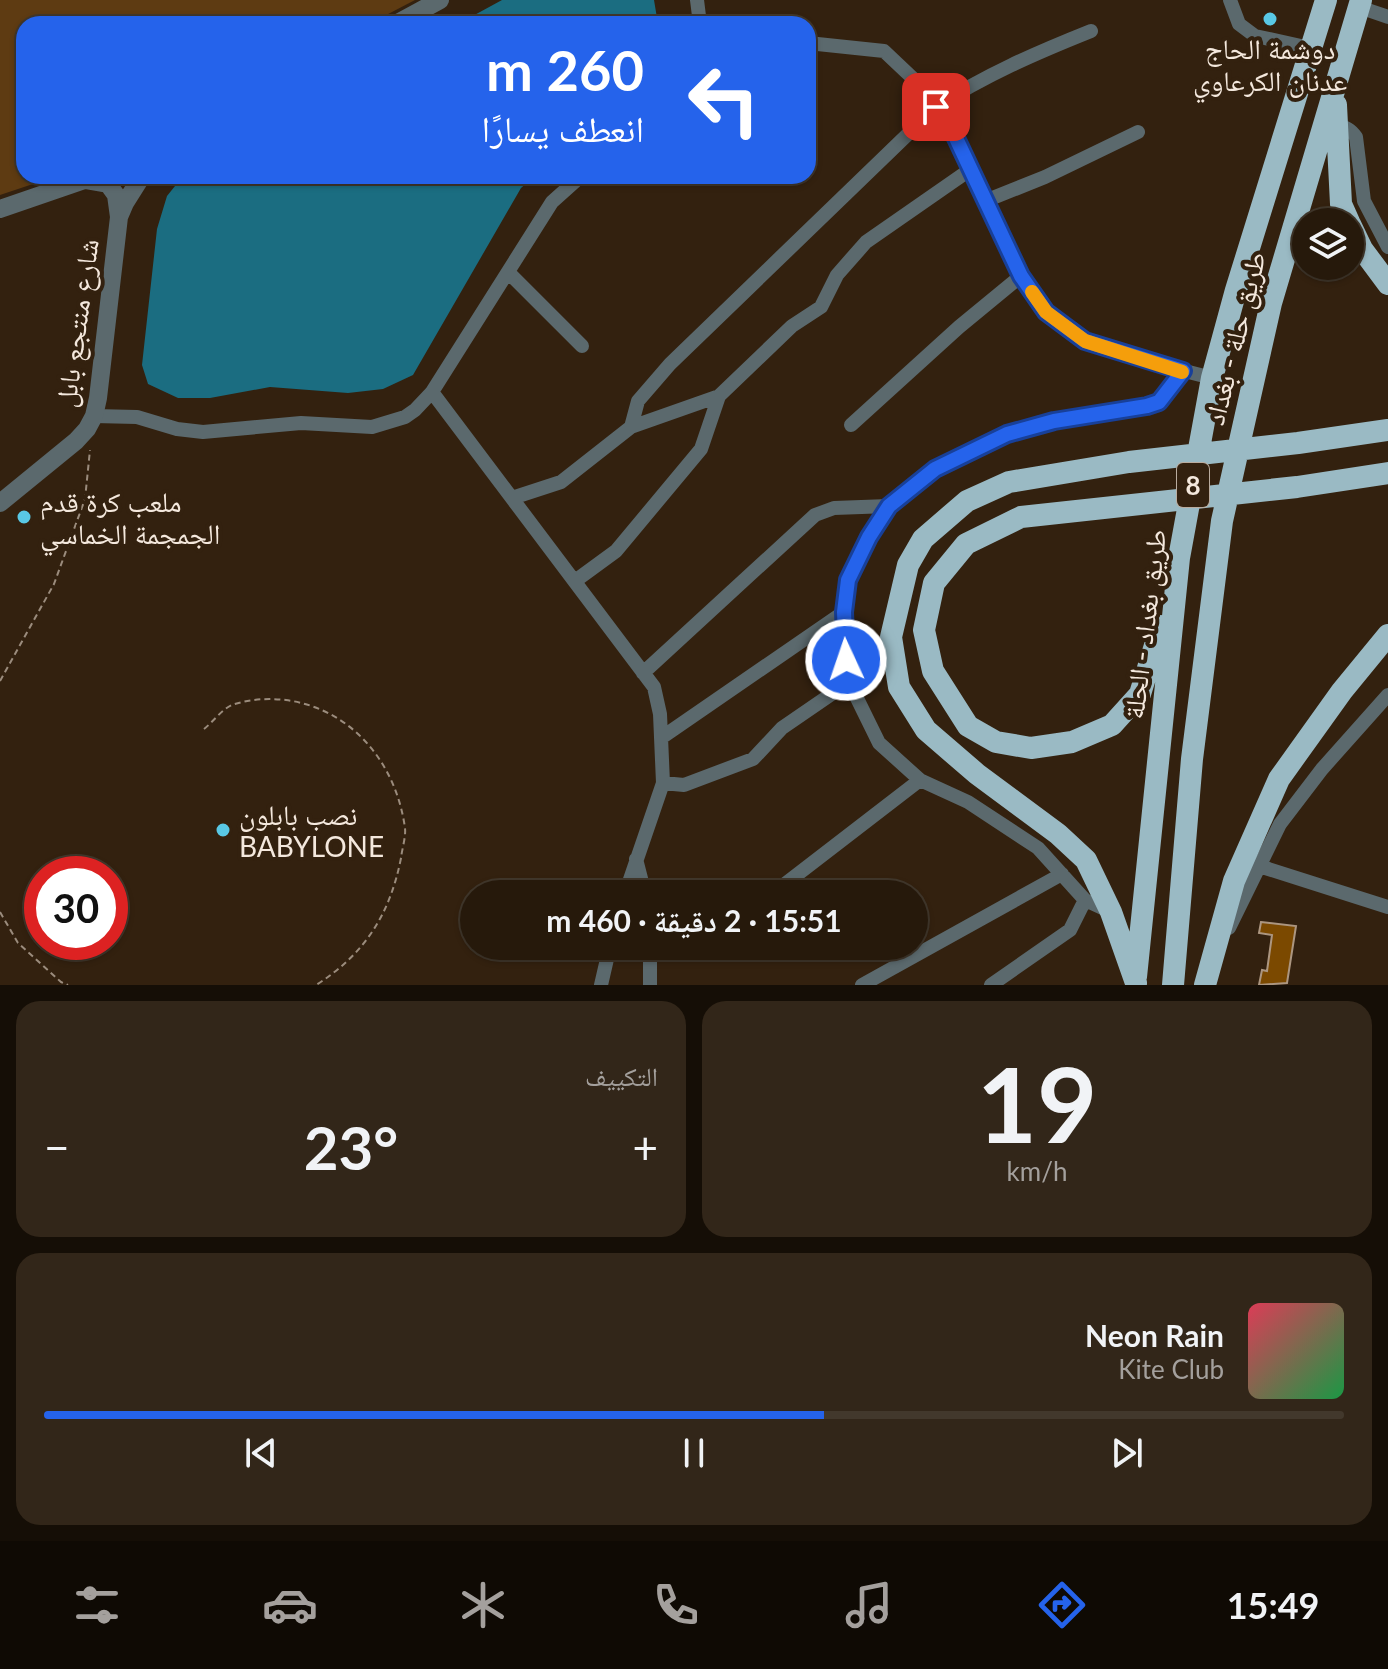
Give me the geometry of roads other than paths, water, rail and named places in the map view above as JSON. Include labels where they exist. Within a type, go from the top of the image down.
[{"type":"highway","name":"طريق بغداد - الحلة","points":[[1136,984],[1179,558],[1212,378],[1236,290],[1325,4]]},
{"type":"highway","points":[[1325,4],[1339,18],[1359,7]]},
{"type":"highway","name":"طريق حلة - بغداد","points":[[1173,985],[1192,759],[1222,521],[1271,303],[1359,7]]},
{"type":"highway","points":[[1310,50],[1327,47],[1343,58]]},
{"type":"highway","points":[[1336,83],[1336,127],[1343,208]]},
{"type":"highway","points":[[1364,252],[1388,284]]},
{"type":"highway","points":[[1136,984],[1111,912],[1086,860],[1058,834],[977,774],[926,730],[899,687],[891,637],[908,565],[923,539],[967,501],[1009,482],[1129,462],[1388,430]]},
{"type":"highway","points":[[1179,558],[1151,667],[1140,694],[1112,725],[1072,742],[1031,748],[996,742],[968,726],[933,671],[924,630],[934,583],[966,544],[1021,517],[1297,487],[1388,473]]},
{"type":"highway","points":[[1206,978],[1234,881],[1279,779],[1342,691],[1388,635]]},
{"type":"street","points":[[411,16],[440,0]]},
{"type":"street","points":[[1230,0],[1239,24],[1255,36],[1310,50]]},
{"type":"street","points":[[1359,7],[1388,17]]},
{"type":"street","points":[[631,427],[638,401],[670,364],[936,107],[973,82],[1022,58],[1091,31]]},
{"type":"street","points":[[816,44],[884,51],[921,86],[955,136],[1021,276],[1046,312],[1085,341],[1212,378]]},
{"type":"street","points":[[1336,127],[1343,126],[1356,137],[1364,201],[1388,247]]},
{"type":"street","points":[[985,201],[1045,177],[1138,132]]},
{"type":"street","points":[[512,498],[561,482],[631,427],[719,396],[792,326],[821,307],[837,275],[866,242],[971,169]]},
{"type":"street","name":"شارع منتجع بابل","points":[[0,209],[73,184]]},
{"type":"street","name":"شارع منتجع بابل","points":[[0,503],[76,441],[94,416],[119,217],[116,195],[108,184]]},
{"type":"street","points":[[119,217],[137,184]]},
{"type":"street","points":[[94,416],[137,417],[177,429],[203,432],[301,423],[372,427],[405,417],[432,392],[552,202],[572,184]]},
{"type":"street","points":[[508,272],[582,346]]},
{"type":"street","points":[[851,425],[959,327],[1021,276]]},
{"type":"street","points":[[1111,912],[1085,900],[1038,848],[968,802],[920,780],[879,743],[849,682],[844,638],[848,580],[869,537],[889,506],[935,469],[1007,434],[1054,421],[1159,402],[1183,371]]},
{"type":"street","points":[[432,392],[654,687],[660,714],[663,783],[629,880]]},
{"type":"street","points":[[575,581],[616,551],[701,449],[719,396]]},
{"type":"street","points":[[643,673],[815,515],[834,508],[889,506]]},
{"type":"street","points":[[661,738],[844,612]]},
{"type":"street","points":[[663,783],[684,785],[753,759],[782,728],[849,682]]},
{"type":"street","points":[[1206,978],[1280,824],[1322,769],[1388,695]]},
{"type":"street","points":[[790,880],[920,780]]},
{"type":"street","points":[[636,858],[642,880]]},
{"type":"street","points":[[1259,866],[1388,907]]},
{"type":"street","points":[[862,985],[1062,874]]},
{"type":"street","points":[[991,985],[1070,930],[1085,900]]},
{"type":"street","points":[[601,985],[607,960]]},
{"type":"street","points":[[650,960],[650,985]]},
{"type":"water","points":[[502,0],[654,0],[657,16],[473,16]]},
{"type":"water","points":[[177,184],[526,184],[413,375],[383,389],[348,393],[270,387],[210,398],[178,398],[148,384],[142,365],[157,229],[167,196]]},
{"type":"place","name":"دوشمة الحاج عدنان الكرعاوي","points":[[1270,19]]},
{"type":"place","name":"ملعب كرة قدم الجمجمة الخماسي","points":[[24,517]]},
{"type":"place","name":"نصب بابلون BABYLONE","points":[[223,830]]}]
